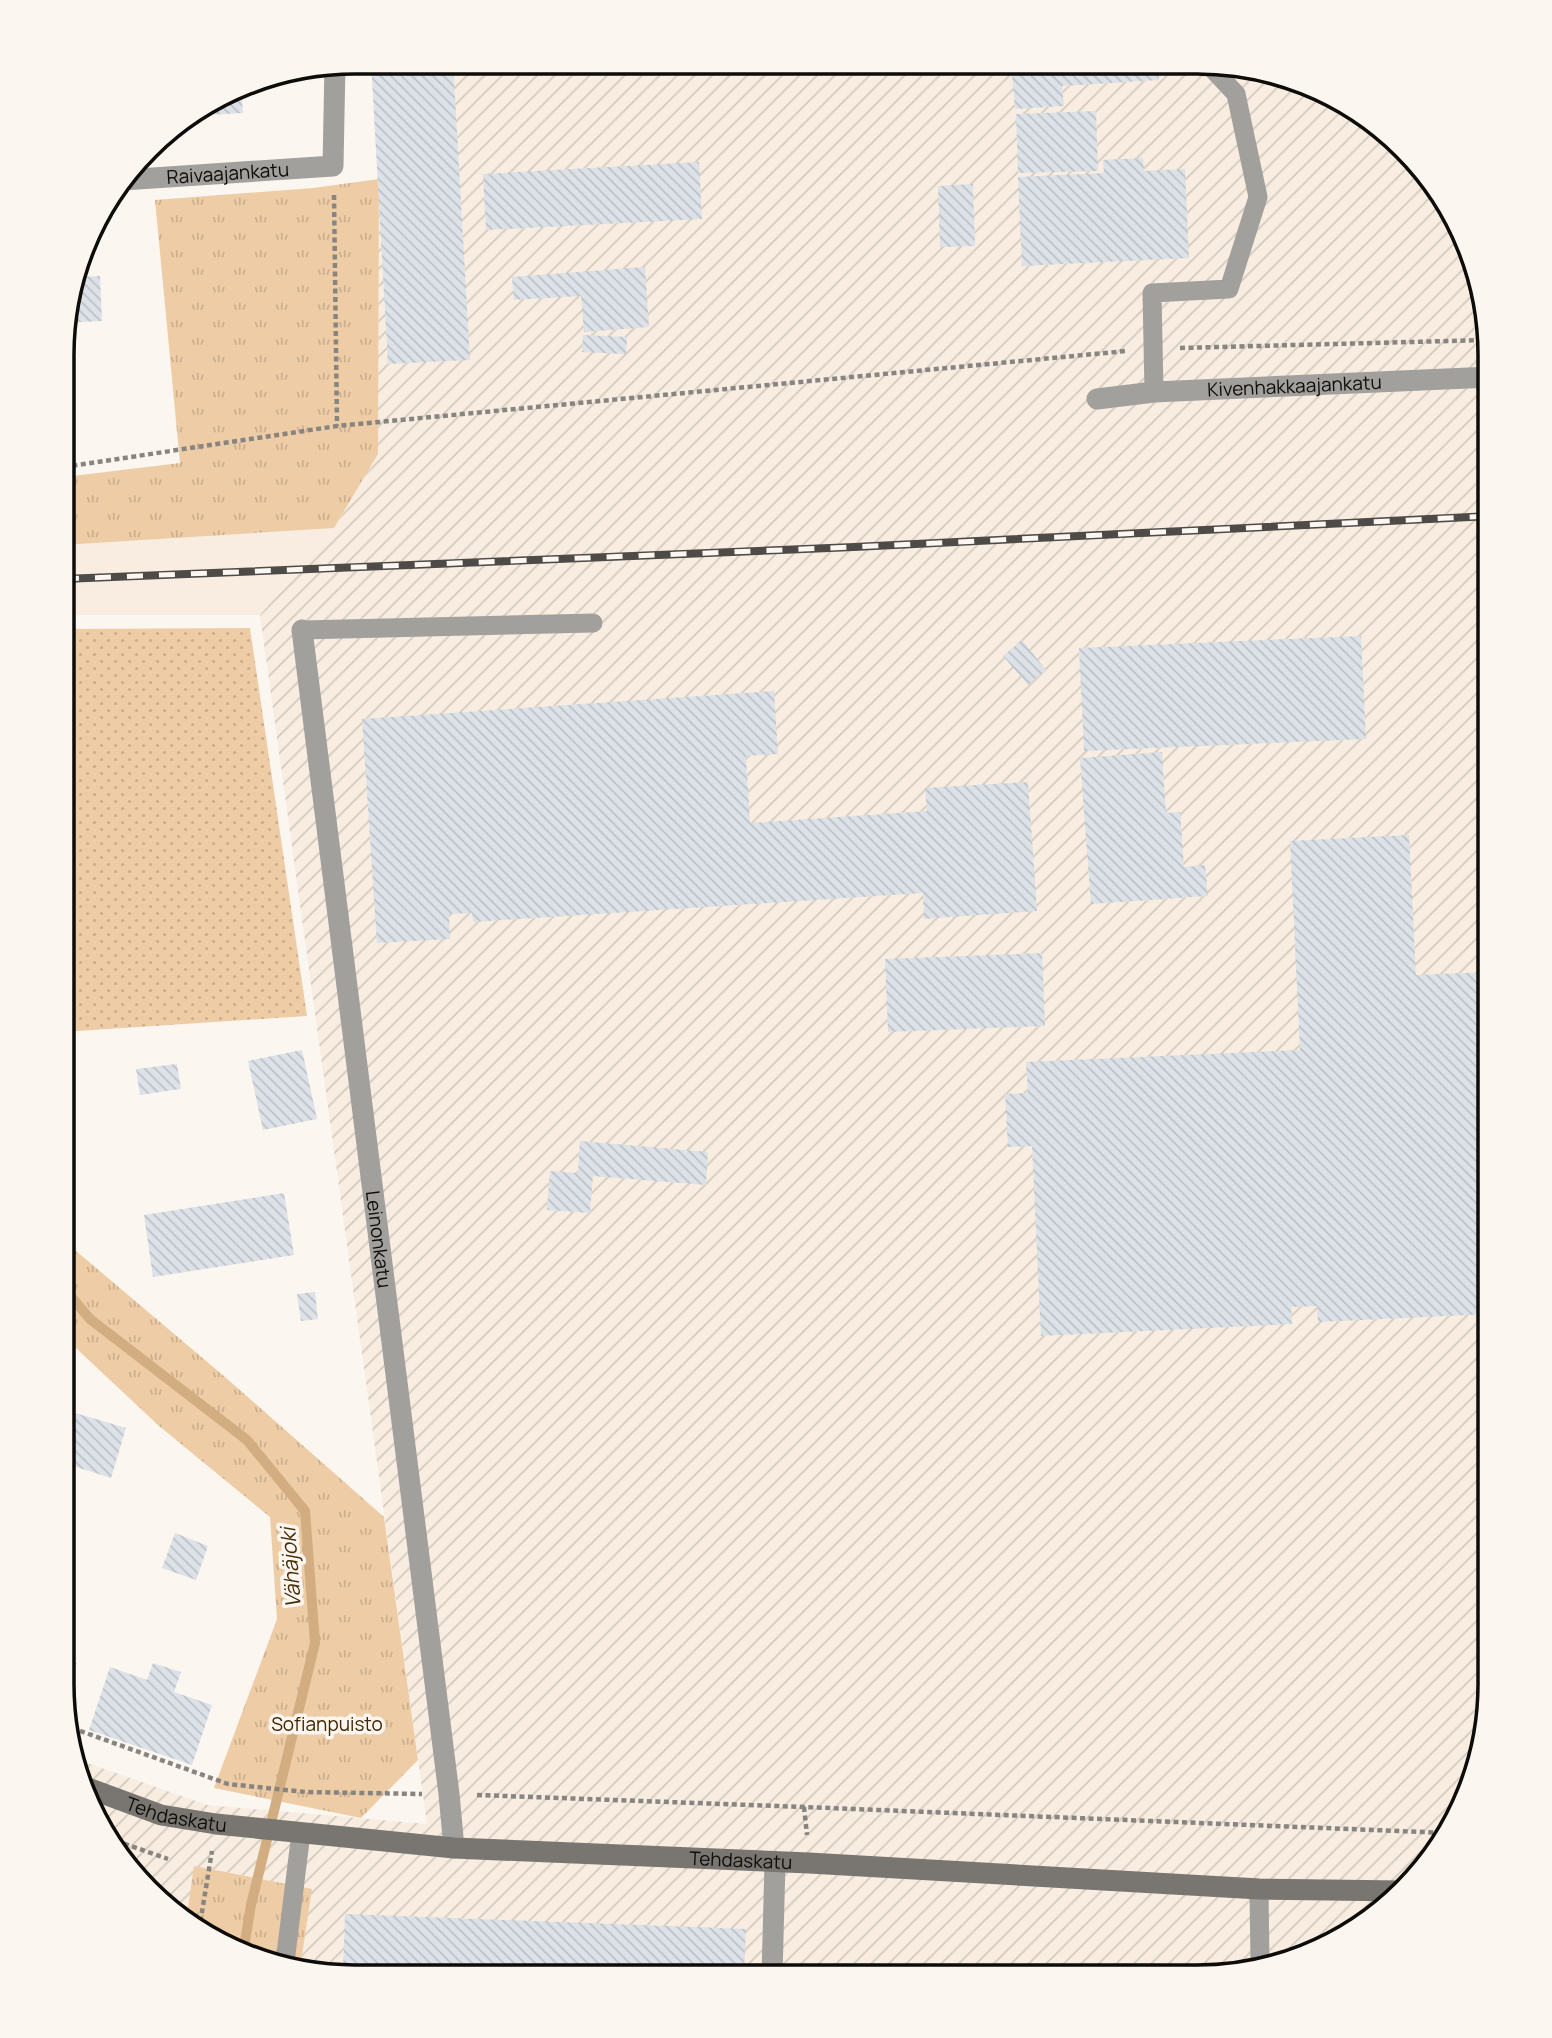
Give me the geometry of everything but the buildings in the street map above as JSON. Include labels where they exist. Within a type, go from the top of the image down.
[{"type":"street","points":[[333,166],[335,74]]},
{"type":"street","name":"Raivaajankatu","points":[[135,179],[333,166]]},
{"type":"street","name":"Kivenhakkaajankatu","points":[[1097,399],[1154,392],[1478,378]]},
{"type":"street","name":"Leinonkatu","points":[[302,630],[454,1848]]},
{"type":"street","name":"Tehdaskatu","points":[[95,1791],[160,1815],[224,1825],[454,1848],[775,1862],[1259,1889],[1387,1891]]},
{"type":"street","points":[[772,1965],[775,1862]]},
{"type":"lane","points":[[1154,392],[1152,293],[1229,289],[1258,197],[1236,94],[1217,74]]},
{"type":"lane","points":[[302,630],[593,623]]},
{"type":"lane","points":[[286,1956],[301,1833]]},
{"type":"lane","points":[[1259,1889],[1260,1957]]},
{"type":"path","points":[[333,166],[337,426]]},
{"type":"path","points":[[74,465],[337,426],[1154,349],[1478,340]]},
{"type":"path","name":"Tehdaskatu","points":[[78,1730],[228,1784],[306,1793],[449,1794],[1436,1832]]},
{"type":"path","points":[[202,1919],[224,1825]]},
{"type":"path","points":[[124,1843],[168,1859]]},
{"type":"shaded area","points":[[379,74],[1234,76],[1288,88],[1338,111],[1383,143],[1409,169],[1431,198],[1450,230],[1464,264],[1478,336],[1478,1702],[1464,1774],[1441,1824],[1409,1869],[1383,1895],[1354,1917],[1322,1936],[1288,1950],[1234,1962],[1198,1965],[336,1964],[264,1950],[214,1927],[169,1895],[143,1869],[121,1840],[102,1808],[85,1762],[207,1805],[427,1824],[260,615],[334,528],[378,454]]},
{"type":"shaded area","points":[[334,528],[260,615],[74,615],[74,544]]},
{"type":"green space","points":[[379,179],[378,454],[334,528],[74,544],[74,476],[180,463],[155,200],[313,188]]},
{"type":"green space","points":[[250,628],[307,1016],[74,1031],[74,629]]},
{"type":"green space","name":"Sofianpuisto","points":[[74,1249],[384,1517],[418,1760],[361,1818],[214,1788],[277,1619],[270,1517],[159,1426],[74,1346]]},
{"type":"green space","points":[[194,1866],[312,1889],[301,1959],[264,1950],[230,1936],[188,1910]]},
{"type":"waterway","name":"Vähäjoki","points":[[74,1300],[90,1319],[247,1440],[305,1511],[315,1643],[251,1905],[245,1942]]},
{"type":"railway","points":[[74,579],[854,547],[1478,517]]}]
